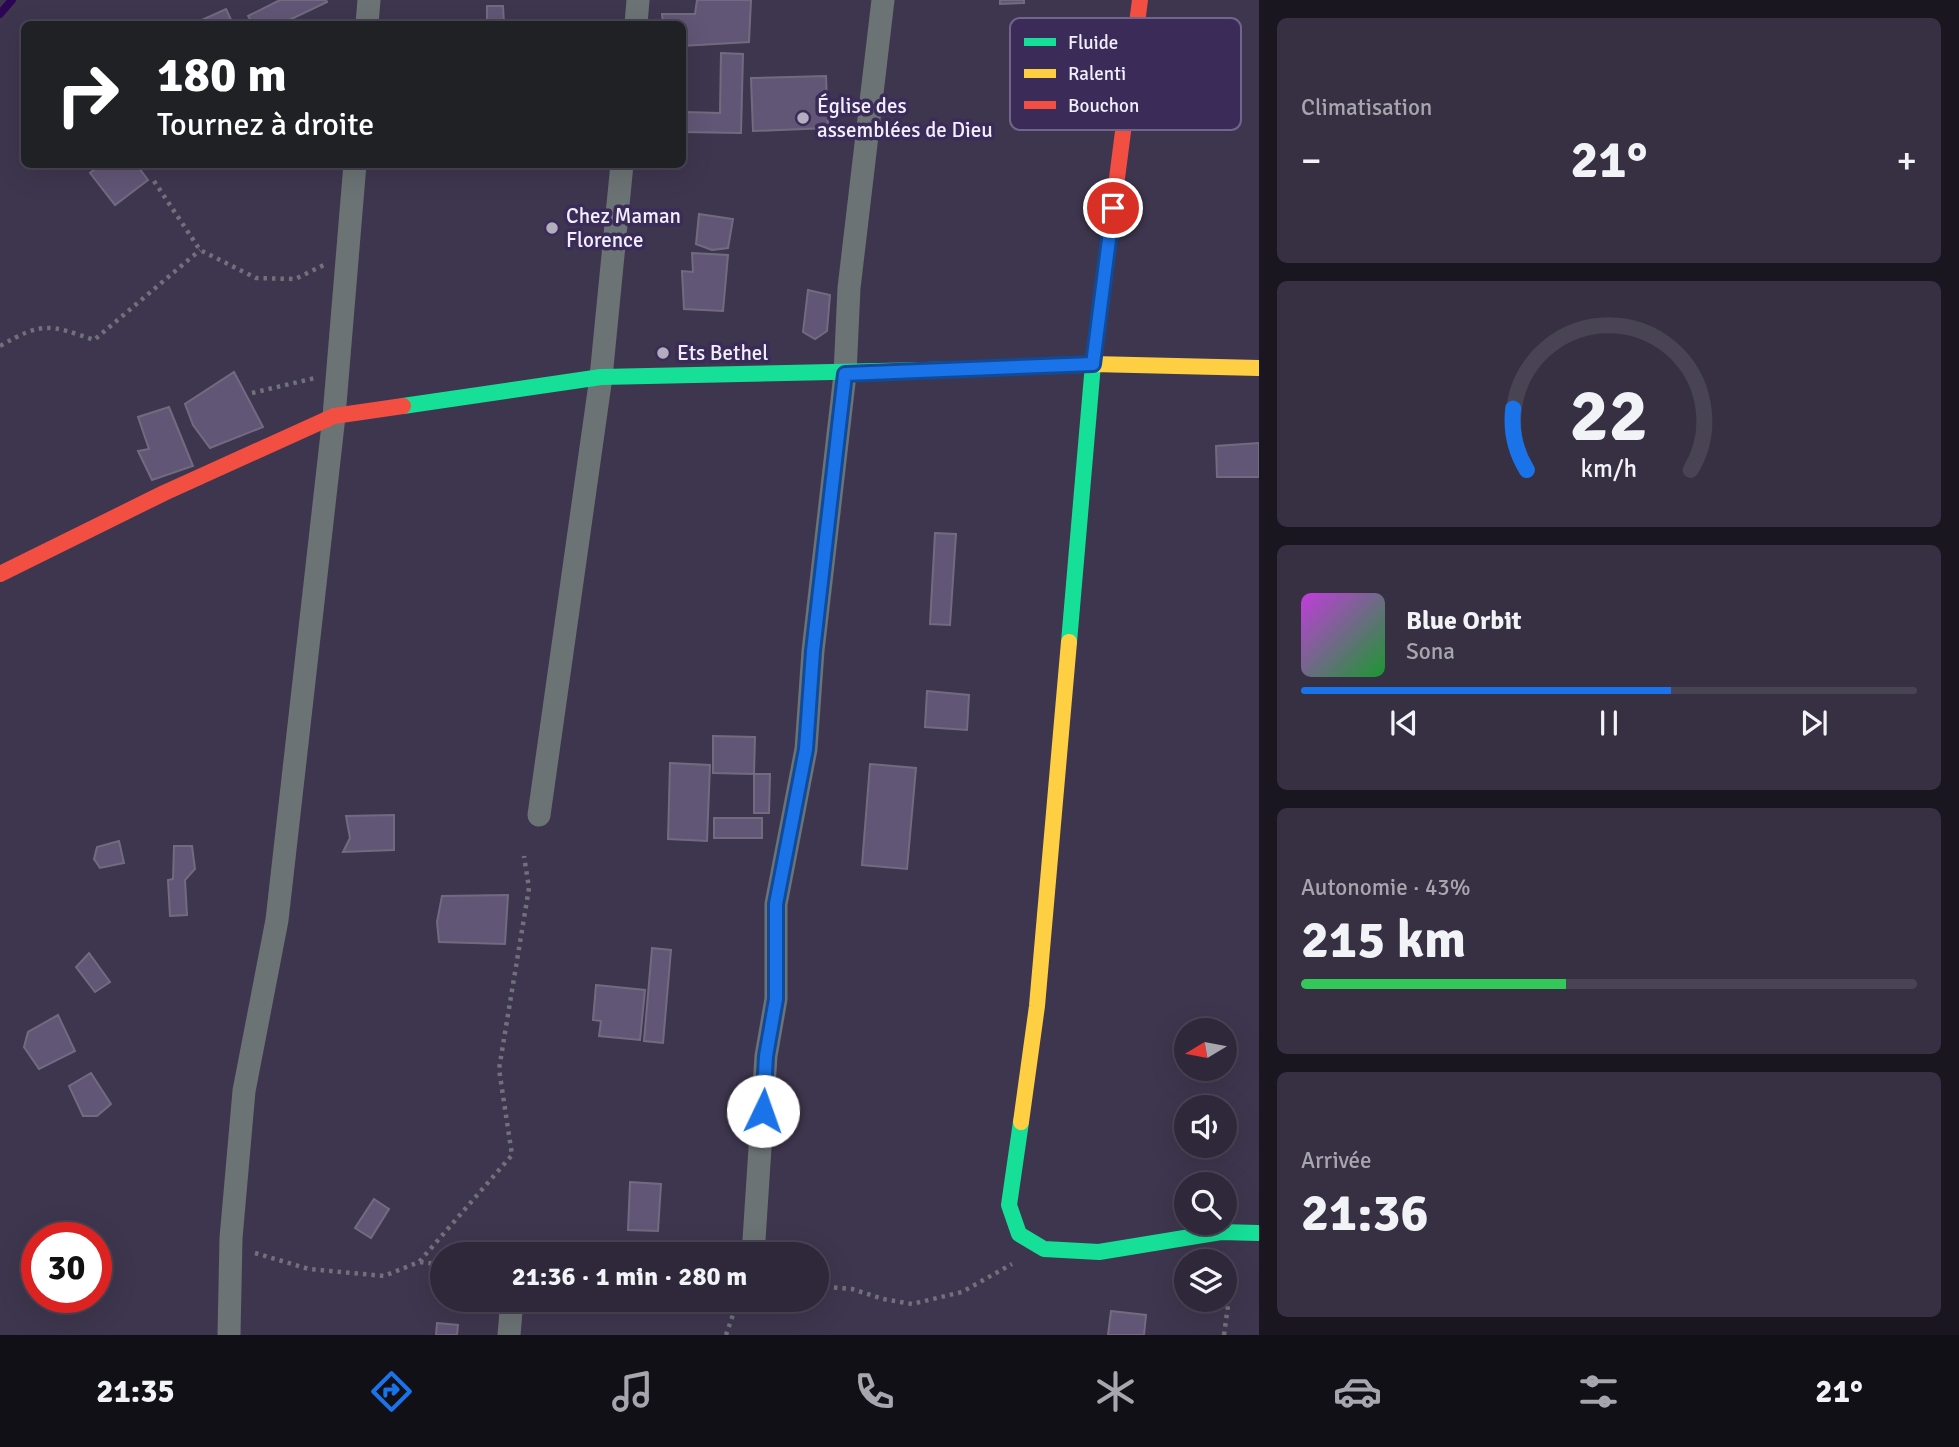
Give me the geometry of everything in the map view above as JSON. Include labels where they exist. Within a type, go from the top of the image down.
[{"type":"street","points":[[367,21],[369,0]]},
{"type":"street","points":[[636,21],[638,0]]},
{"type":"street","points":[[754,1242],[766,1056],[776,999],[776,904],[806,749],[813,651],[845,374],[849,288],[883,0]]},
{"type":"street","points":[[1137,18],[1139,0]]},
{"type":"street","points":[[1123,130],[1093,364],[1037,1006],[1009,1205],[1019,1234],[1044,1250],[1100,1252],[1221,1232],[1259,1233]]},
{"type":"street","points":[[229,1335],[231,1247],[244,1091],[277,920],[334,416],[355,168]]},
{"type":"street","points":[[539,815],[601,377],[622,168]]},
{"type":"street","points":[[0,574],[164,493],[334,416],[601,377],[845,374],[1093,364],[1259,368]]},
{"type":"street","points":[[509,1335],[511,1312]]},
{"type":"path","points":[[154,181],[200,250],[256,278],[295,279],[318,268],[348,248]]},
{"type":"path","points":[[0,346],[32,328],[64,330],[94,340],[200,250]]},
{"type":"path","points":[[252,393],[319,377]]},
{"type":"path","points":[[231,1247],[309,1269],[384,1276],[419,1262],[512,1156],[499,1069],[529,888],[524,856]]},
{"type":"path","points":[[829,1287],[852,1289],[883,1299],[912,1304],[962,1292],[986,1276],[1044,1250]]},
{"type":"path","points":[[419,1262],[430,1263]]},
{"type":"path","points":[[726,1335],[734,1312]]},
{"type":"path","points":[[1224,1335],[1227,1312]]},
{"type":"building","points":[[280,0],[327,2],[287,21],[251,21],[248,16]]},
{"type":"building","points":[[697,0],[751,0],[749,42],[686,46],[686,21],[663,21],[662,14],[695,14]]},
{"type":"building","points":[[1000,0],[1024,0],[1024,3],[1000,4]]},
{"type":"building","points":[[487,6],[503,6],[504,21],[487,21]]},
{"type":"building","points":[[226,9],[232,21],[200,21]]},
{"type":"building","points":[[721,53],[743,54],[741,133],[686,132],[686,112],[720,113]]},
{"type":"building","points":[[826,76],[828,128],[753,131],[751,78]]},
{"type":"building","points":[[96,168],[139,168],[148,180],[115,205],[90,173]]},
{"type":"building","points":[[699,214],[733,219],[728,248],[712,250],[696,244]]},
{"type":"building","points":[[692,253],[728,255],[723,311],[684,309],[682,271],[693,272]]},
{"type":"building","points":[[808,290],[830,295],[827,331],[815,339],[803,332]]},
{"type":"building","points":[[234,372],[263,427],[210,448],[193,425],[185,404]]},
{"type":"building","points":[[169,407],[193,466],[152,480],[138,451],[149,449],[138,417]]},
{"type":"building","points":[[1259,443],[1259,477],[1217,477],[1216,446]]},
{"type":"building","points":[[935,533],[956,534],[950,625],[930,624]]},
{"type":"building","points":[[927,691],[969,695],[967,730],[925,727]]},
{"type":"building","points":[[713,736],[755,737],[754,774],[713,773]]},
{"type":"building","points":[[670,763],[710,765],[707,841],[668,839]]},
{"type":"building","points":[[870,764],[916,768],[907,869],[862,865]]},
{"type":"building","points":[[754,774],[770,774],[769,813],[754,813]]},
{"type":"building","points":[[394,815],[394,850],[343,852],[350,838],[346,816]]},
{"type":"building","points":[[714,818],[762,818],[762,838],[714,838]]},
{"type":"building","points":[[119,841],[124,863],[100,868],[94,859],[97,847]]},
{"type":"building","points":[[174,846],[192,846],[195,869],[185,880],[187,915],[170,916],[168,880],[173,879]]},
{"type":"building","points":[[508,895],[505,944],[439,942],[437,922],[442,896]]},
{"type":"building","points":[[652,948],[671,950],[663,1043],[644,1041]]},
{"type":"building","points":[[89,953],[110,982],[95,992],[76,967]]},
{"type":"building","points":[[596,985],[645,990],[640,1040],[599,1036],[601,1021],[593,1020]]},
{"type":"building","points":[[58,1015],[75,1051],[39,1069],[24,1047],[28,1032]]},
{"type":"building","points":[[91,1073],[111,1104],[97,1116],[83,1116],[69,1086]]},
{"type":"building","points":[[630,1182],[661,1184],[658,1231],[628,1230]]},
{"type":"building","points":[[374,1199],[389,1209],[371,1238],[355,1228]]},
{"type":"building","points":[[1111,1311],[1146,1315],[1144,1335],[1108,1335]]},
{"type":"building","points":[[437,1323],[458,1325],[457,1335],[436,1335]]},
{"type":"waterway","points":[[0,14],[12,0]]},
{"type":"traffic: fast","points":[[1069,642],[1093,364],[1104,279]]},
{"type":"traffic: fast","points":[[403,406],[601,377],[971,369]]},
{"type":"traffic: fast","points":[[1021,1122],[1009,1205],[1019,1234],[1044,1249],[1099,1252],[1221,1232],[1259,1233]]},
{"type":"traffic: slow","points":[[971,369],[1093,364],[1259,368]]},
{"type":"traffic: slow","points":[[1021,1122],[1037,1006],[1069,642]]},
{"type":"traffic: jam","points":[[1138,18],[1140,0]]},
{"type":"traffic: jam","points":[[1104,279],[1123,130]]},
{"type":"traffic: jam","points":[[0,574],[164,493],[334,416],[403,406]]},
{"type":"place","name":"Église des assemblées de Dieu","points":[[803,118]]},
{"type":"place","name":"Chez Maman Florence","points":[[552,228]]},
{"type":"place","name":"Ets Bethel","points":[[663,353]]},
{"type":"route","points":[[763,1111],[766,1056],[776,999],[776,904],[806,749],[813,651],[845,374],[1093,364],[1113,208]]}]
